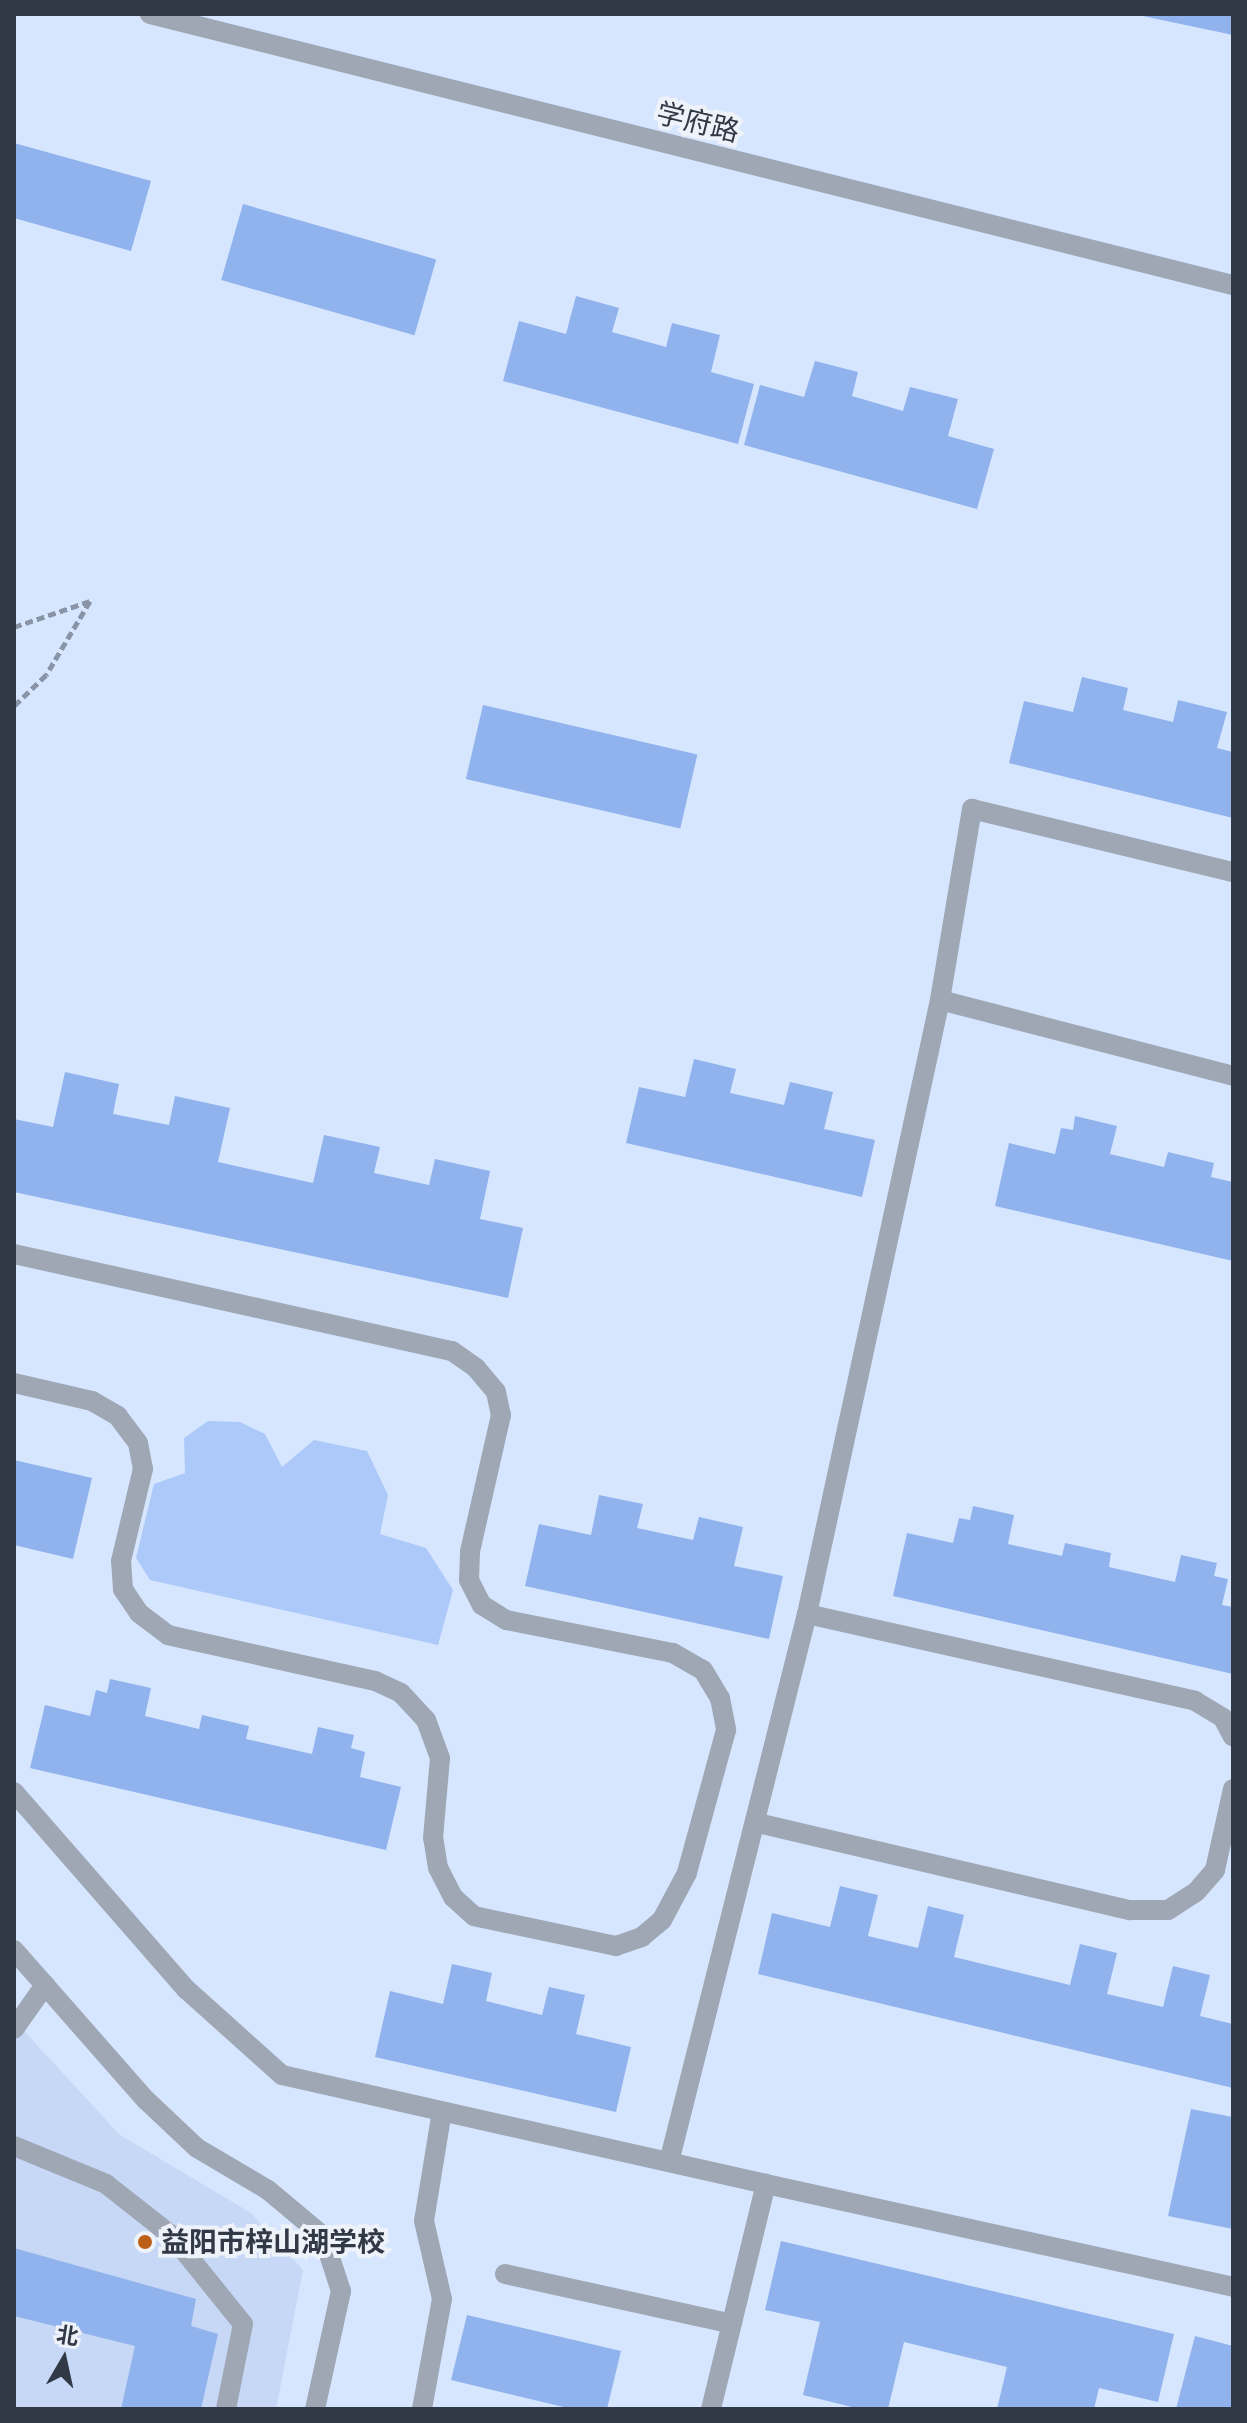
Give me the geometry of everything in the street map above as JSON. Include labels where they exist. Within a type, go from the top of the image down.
[{"type":"street","name":"学府路","points":[[150,14],[1233,285]]},
{"type":"street","points":[[669,2162],[758,1823],[807,1614],[940,1000],[972,809],[1233,872]]},
{"type":"street","points":[[940,1000],[1233,1076]]},
{"type":"street","points":[[14,1254],[452,1351],[476,1368],[496,1392],[501,1415],[470,1552],[469,1580],[482,1605],[506,1620],[673,1653],[703,1670],[720,1698],[726,1730],[687,1873],[662,1920],[642,1937],[616,1946],[474,1916],[453,1897],[438,1868],[433,1838],[440,1758],[426,1720],[401,1693],[375,1681],[168,1635],[139,1613],[123,1589],[121,1561],[143,1469],[138,1443],[118,1416],[92,1401],[14,1383]]},
{"type":"street","points":[[807,1614],[1195,1701],[1223,1718],[1233,1737]]},
{"type":"street","points":[[758,1823],[1130,1910],[1168,1910],[1196,1892],[1215,1870],[1233,1789]]},
{"type":"street","points":[[14,1792],[186,1989],[282,2075],[1233,2287]]},
{"type":"street","points":[[14,1950],[197,2148],[268,2190],[323,2236],[341,2291],[315,2409]]},
{"type":"street","points":[[14,2029],[45,1985]]},
{"type":"street","points":[[422,2409],[442,2299],[424,2221],[442,2111]]},
{"type":"street","points":[[14,2146],[106,2184],[172,2236],[243,2324],[226,2409]]},
{"type":"street","points":[[711,2409],[766,2184]]},
{"type":"street","points":[[505,2274],[732,2324]]},
{"type":"path","points":[[14,627],[90,601],[46,675],[14,706]]},
{"type":"shaded area","points":[[208,1421],[240,1422],[265,1434],[282,1467],[314,1440],[367,1451],[388,1495],[380,1534],[426,1548],[453,1590],[438,1645],[150,1580],[136,1558],[154,1484],[185,1473],[184,1438]]},
{"type":"shaded area","name":"益阳市梓山湖学校","points":[[14,2020],[120,2135],[251,2213],[303,2270],[276,2409],[14,2409]]},
{"type":"building","points":[[1233,14],[1233,35],[1138,15]]},
{"type":"building","points":[[14,143],[151,181],[131,251],[14,218]]},
{"type":"building","points":[[243,204],[436,259],[414,335],[221,280]]},
{"type":"building","points":[[576,296],[619,308],[612,332],[666,347],[672,323],[720,335],[711,372],[754,384],[738,444],[503,381],[519,321],[566,334]]},
{"type":"building","points":[[815,361],[858,372],[852,396],[903,411],[910,387],[958,399],[948,436],[994,449],[977,509],[744,445],[760,385],[804,397]]},
{"type":"building","points":[[1082,677],[1128,688],[1123,710],[1173,722],[1178,700],[1227,712],[1217,748],[1233,752],[1233,818],[1009,763],[1024,701],[1073,712]]},
{"type":"building","points":[[483,705],[697,754],[680,829],[466,779]]},
{"type":"building","points":[[694,1059],[736,1069],[730,1093],[784,1105],[790,1082],[833,1092],[824,1129],[875,1140],[862,1197],[626,1143],[639,1087],[685,1097]]},
{"type":"building","points":[[65,1072],[119,1084],[113,1114],[169,1125],[175,1096],[230,1108],[218,1162],[313,1183],[324,1135],[380,1147],[374,1173],[429,1185],[435,1159],[490,1171],[480,1219],[523,1228],[508,1298],[14,1192],[14,1119],[53,1127]]},
{"type":"building","points":[[1075,1116],[1117,1126],[1110,1154],[1164,1167],[1168,1152],[1214,1163],[1211,1177],[1233,1182],[1233,1261],[995,1206],[1009,1143],[1055,1154],[1061,1128],[1073,1130]]},
{"type":"building","points":[[14,1460],[92,1478],[73,1559],[14,1545]]},
{"type":"building","points":[[599,1495],[643,1504],[637,1528],[693,1540],[699,1517],[743,1527],[734,1566],[783,1576],[769,1639],[525,1586],[539,1524],[591,1535]]},
{"type":"building","points":[[973,1506],[1014,1515],[1008,1544],[1062,1556],[1065,1543],[1111,1553],[1109,1567],[1175,1582],[1181,1555],[1217,1563],[1214,1576],[1228,1579],[1222,1605],[1233,1607],[1233,1674],[893,1596],[907,1533],[953,1543],[959,1518],[970,1520]]},
{"type":"building","points":[[110,1679],[151,1688],[145,1716],[199,1729],[202,1715],[249,1726],[246,1739],[312,1754],[318,1727],[354,1735],[351,1748],[365,1752],[360,1777],[401,1787],[386,1850],[30,1768],[45,1705],[90,1716],[96,1690],[107,1693]]},
{"type":"building","points":[[840,1886],[878,1895],[868,1936],[918,1948],[928,1906],[964,1915],[954,1957],[1070,1985],[1080,1944],[1117,1953],[1107,1994],[1163,2007],[1173,1966],[1210,1975],[1200,2016],[1233,2024],[1233,2088],[758,1974],[772,1913],[830,1927]]},
{"type":"building","points":[[452,1964],[492,1973],[486,2001],[542,2015],[549,1987],[585,1995],[576,2034],[631,2047],[616,2112],[375,2057],[390,1991],[443,2004]]},
{"type":"building","points":[[1191,2109],[1233,2117],[1233,2229],[1168,2216]]},
{"type":"building","points":[[781,2241],[1174,2334],[1158,2402],[1099,2388],[1094,2409],[997,2409],[1007,2367],[904,2342],[888,2409],[860,2409],[803,2395],[820,2322],[765,2310]]},
{"type":"building","points":[[14,2248],[196,2299],[191,2326],[218,2334],[201,2409],[121,2409],[135,2346],[14,2316]]},
{"type":"building","points":[[467,2315],[621,2351],[607,2409],[572,2409],[451,2380]]},
{"type":"building","points":[[1195,2336],[1233,2346],[1233,2409],[1176,2409]]},
{"type":"place","name":"益阳市梓山湖学校","points":[[145,2242]]}]
